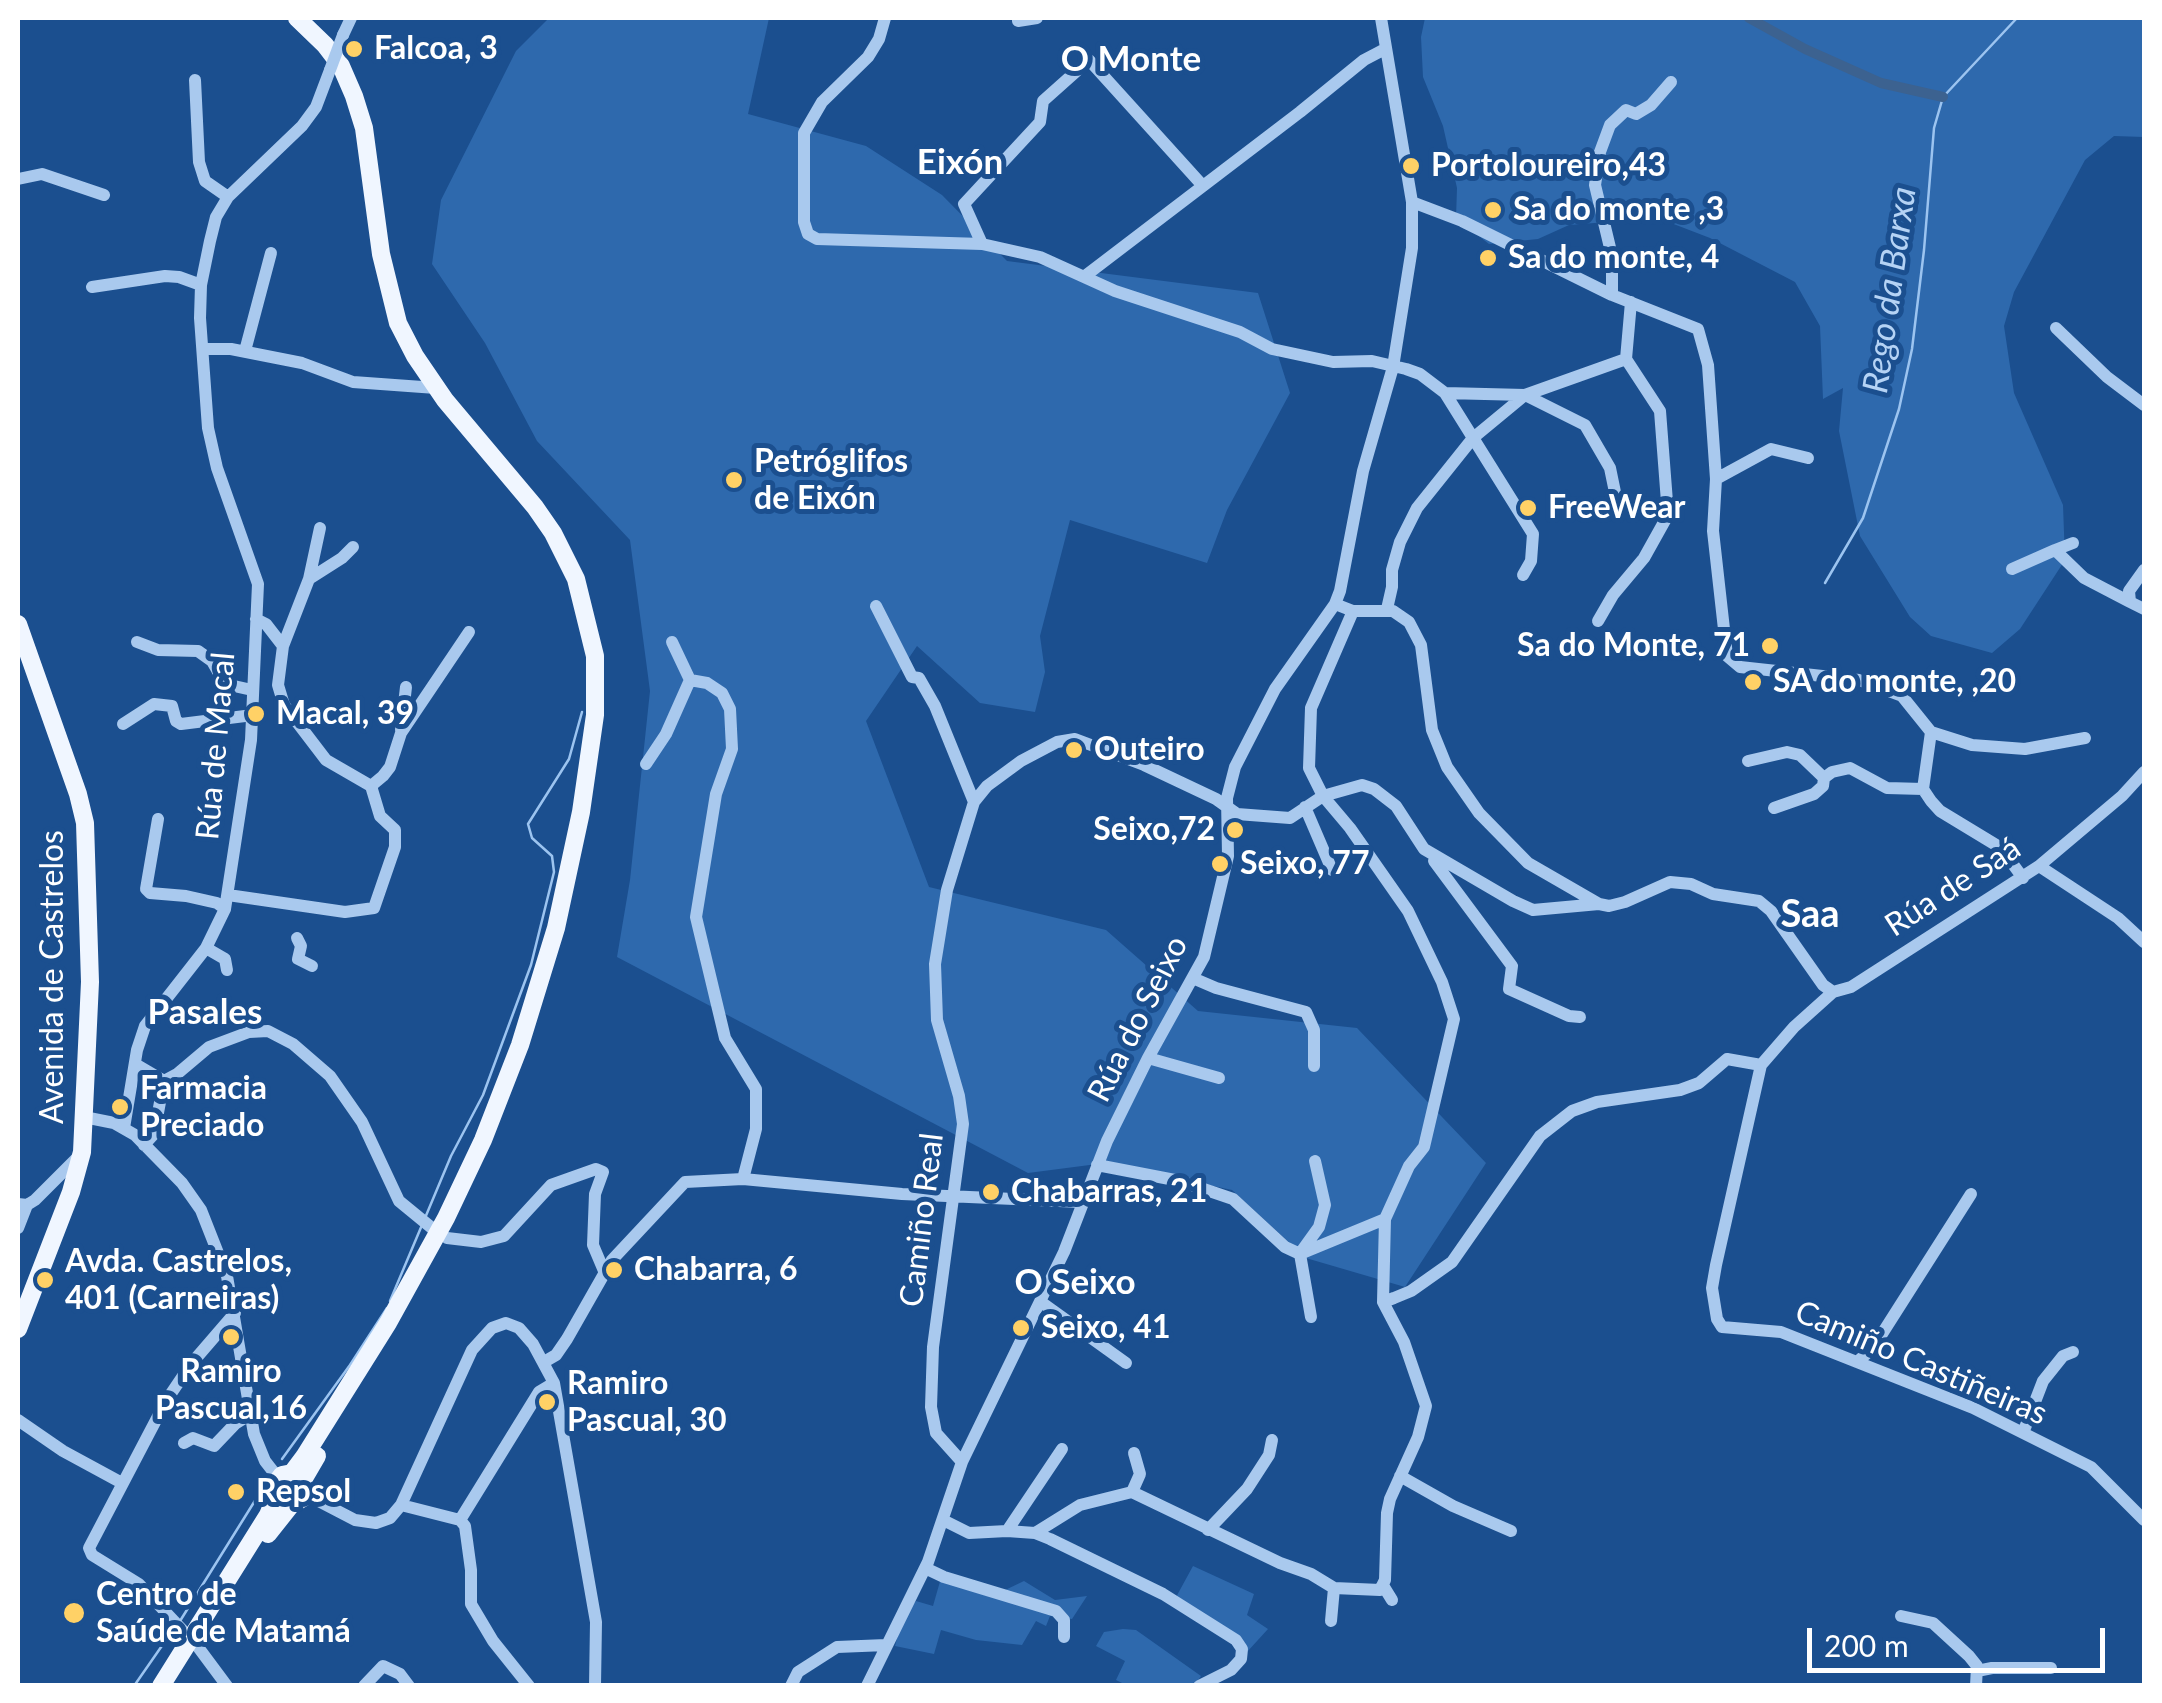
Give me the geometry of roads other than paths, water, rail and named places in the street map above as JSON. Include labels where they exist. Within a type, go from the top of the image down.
[{"type":"main road","points":[[161,1686],[186,1634],[268,1534],[291,1488],[388,1342],[433,1228],[497,1106],[550,947],[582,812],[595,716],[592,635],[582,596],[553,534],[514,480],[436,388],[398,323],[389,290],[364,128],[354,96],[326,45],[297,18]]},
{"type":"main road","points":[[315,18],[349,60],[368,106],[377,143],[394,270],[417,337],[452,392],[531,485],[561,527],[591,591],[605,656],[601,754],[566,932],[507,1109],[433,1228]]},
{"type":"main road","name":"Avenida de Castrelos","points":[[18,624],[85,823],[90,982],[82,1152],[72,1192],[18,1329]]},
{"type":"main road","points":[[174,1686],[186,1634]]},
{"type":"street","name":"Rúa de Macal","points":[[124,1128],[140,1038],[149,1019],[206,948],[227,902],[254,715],[255,570],[210,442],[200,318],[201,285],[212,229],[228,198],[302,126],[316,106],[351,18]]},
{"type":"street","points":[[884,18],[868,58],[822,102],[804,134],[804,222],[808,234],[817,239],[982,244],[1040,257],[1114,291],[1240,332],[1272,349],[1333,362],[1372,361],[1420,374],[1445,393],[1533,534],[1531,561],[1524,575]]},
{"type":"street","points":[[1018,21],[1037,18]]},
{"type":"street","name":"Rúa do Seixo","points":[[867,1686],[925,1568],[962,1462],[1064,1252],[1097,1165],[1148,1058],[1195,979],[1210,942],[1228,856],[1229,782],[1257,720],[1335,604],[1363,471],[1392,367],[1412,248],[1412,202],[1384,49],[1382,18]]},
{"type":"street","points":[[1085,276],[1364,60],[1384,49]]},
{"type":"street","points":[[982,244],[964,204],[1040,122],[1043,101],[1089,60],[1203,186]]},
{"type":"street","points":[[195,80],[199,162],[205,181],[228,198]]},
{"type":"street","points":[[1612,295],[1612,256],[1595,185],[1604,138],[1626,110],[1636,114],[1652,105],[1671,82]]},
{"type":"street","points":[[18,178],[42,174],[104,195]]},
{"type":"street","points":[[1412,202],[1462,221],[1612,295],[1689,324],[1702,335],[1708,365],[1716,479],[1714,531],[1727,656],[1731,663],[1879,685],[1909,702],[1931,732],[1972,745],[2026,749],[2085,738]]},
{"type":"street","points":[[244,351],[271,253]]},
{"type":"street","points":[[92,286],[165,276],[201,285]]},
{"type":"street","points":[[1598,621],[1612,595],[1644,558],[1668,515],[1660,411],[1626,359],[1631,302]]},
{"type":"street","points":[[2056,328],[2107,377],[2144,404]]},
{"type":"street","points":[[204,350],[244,351],[302,363],[353,382],[436,388]]},
{"type":"street","points":[[1386,610],[1400,542],[1416,508],[1473,438],[1525,395],[1626,359]]},
{"type":"street","points":[[1445,393],[1525,395],[1585,425],[1610,468],[1616,497],[1626,509]]},
{"type":"street","points":[[1716,479],[1771,449],[1808,458]]},
{"type":"street","points":[[158,819],[146,889],[150,893],[346,912],[374,908],[396,847],[395,830],[380,816],[371,786],[321,756],[284,705],[278,685],[283,646],[309,579],[320,528]]},
{"type":"street","points":[[2012,570],[2073,543]]},
{"type":"street","points":[[309,579],[353,547]]},
{"type":"street","points":[[2055,550],[2084,578],[2144,609]]},
{"type":"street","points":[[2130,602],[2129,590],[2144,570]]},
{"type":"street","points":[[1335,604],[1353,611],[1386,610],[1398,614],[1418,636],[1432,730],[1456,784],[1528,863],[1599,904]]},
{"type":"street","points":[[876,606],[912,678],[919,678],[934,706],[974,802],[987,786],[1020,762],[1057,742],[1075,738],[1144,764],[1238,814],[1290,818],[1322,796],[1362,785],[1374,789],[1396,806],[1512,966],[1508,989],[1569,1016],[1580,1017]]},
{"type":"street","points":[[1353,611],[1311,708],[1308,768],[1322,796],[1350,828],[1408,911],[1442,982],[1454,1019],[1424,1147],[1409,1166],[1385,1219],[1383,1302],[1404,1342],[1426,1406],[1418,1437],[1387,1513],[1384,1587],[1392,1600]]},
{"type":"street","points":[[256,619],[266,624],[283,646]]},
{"type":"street","points":[[401,733],[469,632]]},
{"type":"street","points":[[138,642],[158,650],[198,651],[212,661],[222,682],[252,690]]},
{"type":"street","points":[[646,764],[666,734],[690,680],[672,642]]},
{"type":"street","points":[[690,680],[707,683],[722,693],[730,709],[732,749],[716,794],[696,916],[725,1038],[756,1089],[756,1129],[743,1179]]},
{"type":"street","points":[[371,786],[390,768],[401,733],[406,687]]},
{"type":"street","points":[[123,724],[154,704],[172,706],[176,721],[181,724],[254,715]]},
{"type":"street","points":[[1931,732],[1924,789],[1940,811],[2002,848],[2023,878]]},
{"type":"street","points":[[1748,761],[1778,752],[1794,753],[1824,778]]},
{"type":"street","points":[[1774,808],[1814,794],[1832,772],[1850,768],[1887,788],[1924,789]]},
{"type":"street","name":"Rúa de Saá","points":[[1833,992],[1843,992],[2023,878],[2122,796],[2144,772]]},
{"type":"street","name":"Camiño Real","points":[[962,1462],[936,1433],[931,1406],[932,1347],[963,1124],[938,1020],[935,964],[947,890],[974,802]]},
{"type":"street","points":[[1305,807],[1332,870]]},
{"type":"street","points":[[1424,849],[1533,910],[1618,905],[1670,882],[1759,901],[1771,910],[1823,984],[1833,992]]},
{"type":"street","points":[[2039,866],[2118,918],[2144,942]]},
{"type":"street","points":[[298,938],[298,958],[312,966]]},
{"type":"street","points":[[206,948],[225,959],[227,970]]},
{"type":"street","points":[[1195,979],[1306,1012],[1314,1030],[1314,1066]]},
{"type":"street","name":"Camiño Castiñeiras","points":[[1833,992],[1794,1027],[1761,1065],[1712,1288],[1716,1319],[1722,1327],[1781,1332],[1973,1408],[2091,1467],[2144,1520]]},
{"type":"street","points":[[164,1081],[209,1046],[260,1030],[276,1034],[308,1056],[339,1087],[362,1122],[399,1201],[433,1228],[481,1242],[504,1236],[550,1185],[596,1169],[602,1172],[596,1194],[593,1244],[604,1271]]},
{"type":"street","points":[[1148,1058],[1219,1078]]},
{"type":"street","points":[[1383,1302],[1411,1291],[1452,1262],[1540,1136],[1572,1111],[1597,1102],[1680,1090],[1699,1083],[1727,1059],[1761,1065]]},
{"type":"street","points":[[135,1064],[164,1081]]},
{"type":"street","points":[[144,1145],[154,1134],[164,1081]]},
{"type":"street","points":[[84,1116],[124,1128],[182,1183],[201,1210],[220,1256],[235,1313],[250,1414],[260,1450],[291,1488],[366,1523],[383,1522],[401,1504],[460,1374],[486,1332],[506,1324],[519,1328],[554,1383],[596,1622],[595,1686]]},
{"type":"street","points":[[18,1228],[22,1204],[82,1152]]},
{"type":"street","points":[[1312,1318],[1300,1254],[1314,1235],[1325,1205],[1315,1161]]},
{"type":"street","points":[[1097,1165],[1180,1181],[1233,1199],[1285,1246],[1300,1254]]},
{"type":"street","points":[[544,1362],[556,1355],[604,1271],[685,1182],[743,1179],[1082,1202]]},
{"type":"street","points":[[1857,1362],[1873,1348],[1972,1194]]},
{"type":"street","points":[[1300,1254],[1385,1219]]},
{"type":"street","points":[[1041,1302],[1126,1363]]},
{"type":"street","points":[[228,1686],[139,1584],[90,1552],[90,1543],[191,1364],[235,1313]]},
{"type":"street","points":[[2023,1433],[2043,1381],[2063,1356],[2073,1352]]},
{"type":"street","points":[[460,1520],[539,1392],[554,1383]]},
{"type":"street","points":[[184,1443],[193,1438],[214,1446],[250,1414]]},
{"type":"street","points":[[18,1420],[63,1451],[122,1482]]},
{"type":"street","points":[[1208,1530],[1246,1489],[1269,1455],[1272,1440]]},
{"type":"street","points":[[1007,1531],[1062,1449]]},
{"type":"street","points":[[1132,1492],[1140,1474],[1134,1453]]},
{"type":"street","points":[[1400,1476],[1422,1492],[1511,1530]]},
{"type":"street","points":[[1035,1534],[1080,1505],[1132,1492],[1334,1588],[1364,1591],[1384,1587]]},
{"type":"street","points":[[401,1504],[460,1520],[465,1526],[471,1604],[493,1641],[529,1686]]},
{"type":"street","points":[[942,1520],[969,1533],[1035,1534],[1163,1594],[1236,1640],[1242,1649],[1241,1659],[1231,1670],[1198,1686]]},
{"type":"street","points":[[925,1568],[944,1578],[1056,1611],[1064,1620],[1064,1637]]},
{"type":"street","points":[[1331,1621],[1334,1588]]},
{"type":"street","points":[[1901,1616],[1932,1622],[1969,1656],[1977,1679],[1992,1668],[2051,1668]]},
{"type":"street","points":[[791,1686],[798,1672],[837,1648],[886,1645]]},
{"type":"street","points":[[364,1686],[383,1666],[400,1674],[409,1686]]},
{"type":"waterway","points":[[1749,18],[1805,49],[1881,83],[1943,97]]},
{"type":"waterway","name":"Rego da Barxa","points":[[1825,583],[1863,518],[1899,409],[1912,349],[1934,128],[1943,97],[2017,18]]},
{"type":"waterway","points":[[425,1218],[483,1095],[531,965],[554,872],[552,856],[532,838],[528,824],[569,759],[582,712]]},
{"type":"waterway","points":[[390,1301],[422,1225]]},
{"type":"waterway","points":[[282,1459],[387,1308]]},
{"type":"waterway","points":[[180,1621],[261,1491]]},
{"type":"waterway","points":[[134,1686],[175,1627]]},
{"type":"place","name":"Falcoa, 3","points":[[354,49]]},
{"type":"place","name":"Portoloureiro,43","points":[[1411,166]]},
{"type":"place","name":"Sa do monte ,3","points":[[1493,210]]},
{"type":"place","name":"Sa do monte, 4","points":[[1488,258]]},
{"type":"place","name":"Petróglifos de Eixón","points":[[734,480]]},
{"type":"place","name":"FreeWear","points":[[1528,508]]},
{"type":"place","name":"Sa do Monte, 71","points":[[1770,646]]},
{"type":"place","name":"SA do monte, ,20","points":[[1753,682]]},
{"type":"place","name":"Macal, 39","points":[[256,714]]},
{"type":"place","name":"Outeiro","points":[[1074,750]]},
{"type":"place","name":"Seixo,72","points":[[1235,830]]},
{"type":"place","name":"Seixo, 77","points":[[1220,864]]},
{"type":"place","name":"Farmacia Preciado","points":[[120,1107]]},
{"type":"place","name":"Chabarras, 21","points":[[991,1192]]},
{"type":"place","name":"Chabarra, 6","points":[[614,1270]]},
{"type":"place","name":"Avda. Castrelos, 401 (Carneiras)","points":[[45,1280]]},
{"type":"place","name":"Seixo, 41","points":[[1021,1328]]},
{"type":"place","name":"Ramiro Pascual,16","points":[[231,1337]]},
{"type":"place","name":"Ramiro Pascual, 30","points":[[547,1402]]},
{"type":"place","name":"Repsol","points":[[236,1492]]},
{"type":"place","name":"Centro de Saúde de Matamá","points":[[74,1613]]},
{"type":"district","name":"O Monte","points":[[1131,60]]},
{"type":"district","name":"Eixón","points":[[960,163]]},
{"type":"district","name":"Saa","points":[[1810,915]]},
{"type":"district","name":"Pasales","points":[[205,1013]]},
{"type":"district","name":"O Seixo","points":[[1075,1283]]}]
